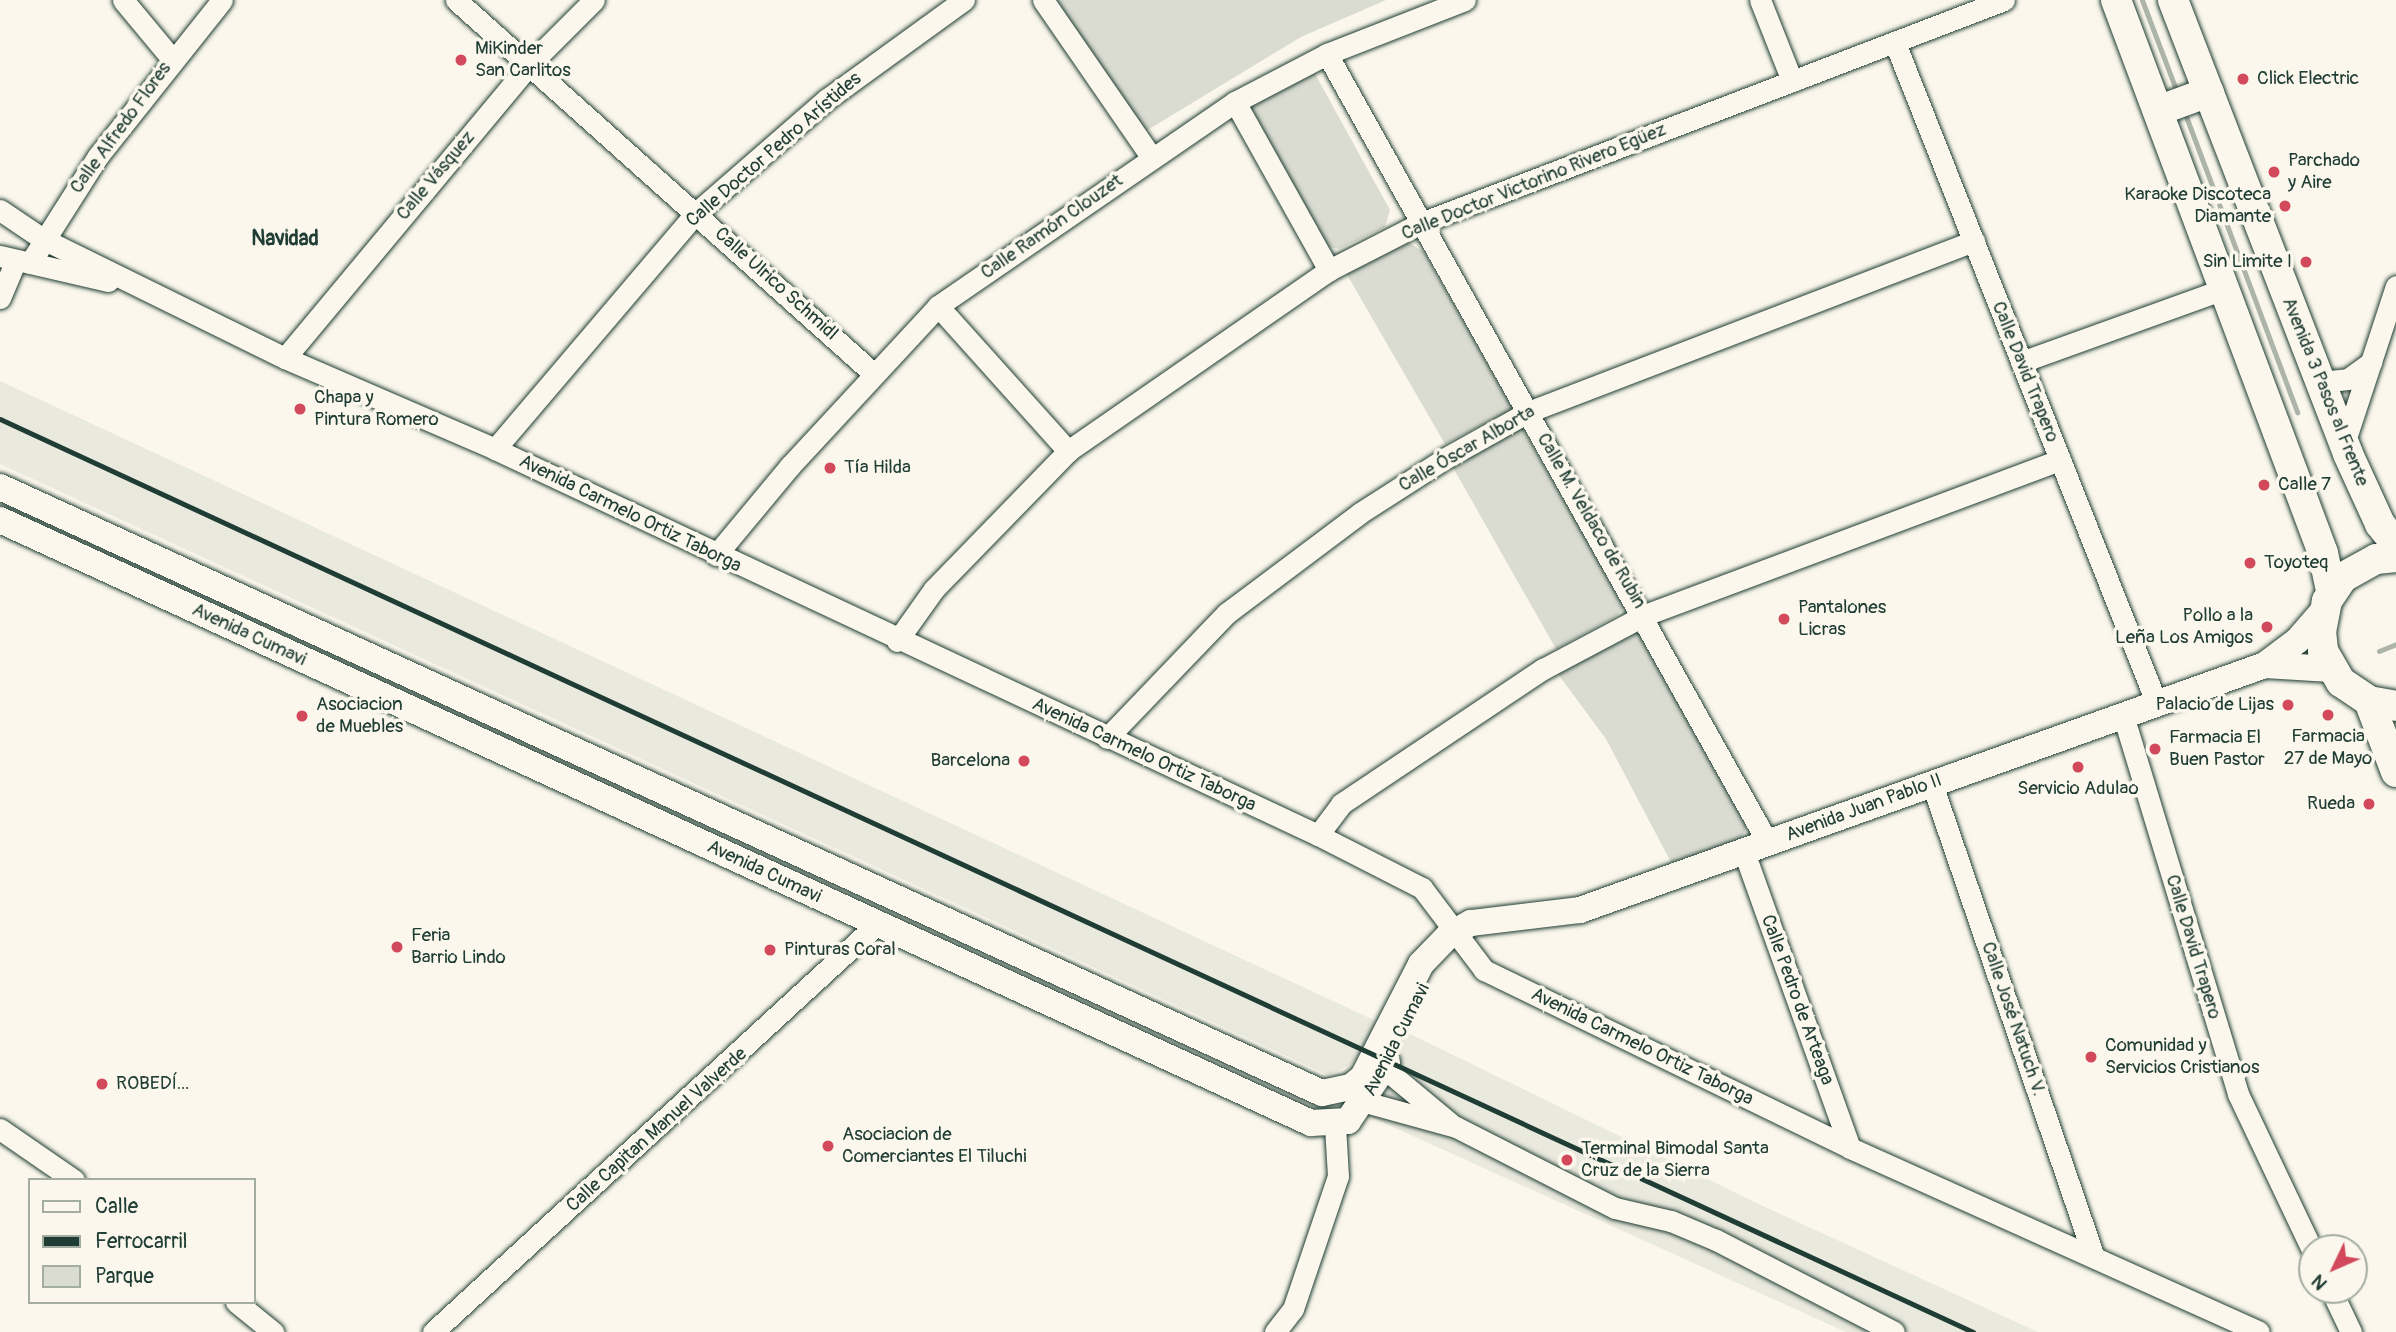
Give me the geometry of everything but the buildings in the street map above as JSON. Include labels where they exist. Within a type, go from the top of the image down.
[{"type":"main road","name":"Avenida 3 Pasos al Frente","points":[[2116,0],[2185,101],[2320,382],[2380,524],[2396,544]]},
{"type":"main road","name":"Avenida 3 Pasos al Frente","points":[[2173,0],[2185,101],[2226,288],[2323,554],[2327,602],[2323,651],[2331,669]]},
{"type":"main road","points":[[2327,602],[2359,566],[2396,557]]},
{"type":"main road","points":[[2331,669],[2383,703],[2396,772]]},
{"type":"street","points":[[122,0],[172,59]]},
{"type":"street","name":"Calle Alfredo Flores","points":[[0,298],[15,260],[43,239],[172,59],[222,0]]},
{"type":"street","name":"Calle Ulrico Schmidl","points":[[456,0],[874,374]]},
{"type":"street","name":"Calle Vásquez","points":[[285,358],[528,66],[594,0]]},
{"type":"street","name":"Calle Doctor Pedro Arístides","points":[[495,449],[696,212],[827,99],[964,0]]},
{"type":"street","points":[[1043,0],[1152,158]]},
{"type":"street","name":"Calle Ramón Clouzet","points":[[716,555],[874,374],[938,306],[1235,102],[1327,54],[1427,7],[1465,0]]},
{"type":"street","points":[[1760,0],[1792,81]]},
{"type":"street","name":"Calle Doctor Victorino Rivero Egüez","points":[[897,641],[934,589],[1068,451],[1329,270],[1421,223],[2004,0]]},
{"type":"street","name":"Calle David Trapero","points":[[1895,43],[2156,702]]},
{"type":"street","name":"Calle M. Veldaco de Rubin","points":[[1327,54],[1645,615],[1756,848]]},
{"type":"street","points":[[1235,102],[1329,270]]},
{"type":"street","name":"Avenida Carmelo Ortiz Taborga","points":[[0,210],[43,239],[285,358],[495,449],[897,641],[1318,835],[1422,888],[1449,936],[1484,970],[1850,1148],[2094,1255],[2259,1332]]},
{"type":"street","name":"Calle Óscar Alborta","points":[[1107,738],[1181,657],[1265,582],[1360,513],[1528,412],[1974,241]]},
{"type":"street","points":[[15,260],[137,287]]},
{"type":"street","points":[[2344,444],[2396,286]]},
{"type":"street","points":[[2021,362],[2226,288]]},
{"type":"street","points":[[938,306],[1068,451]]},
{"type":"street","points":[[2320,382],[2348,379],[2371,362]]},
{"type":"street","points":[[1318,835],[1341,804],[1543,669],[1645,615],[2060,460]]},
{"type":"street","name":"Avenida Cumavi","points":[[0,487],[1177,1027],[1306,1089],[1338,1091],[1363,1077],[1422,964],[1449,936]]},
{"type":"street","name":"Avenida Cumavi","points":[[0,520],[1311,1123],[1335,1125],[1348,1121],[1366,1102],[1385,1069],[1449,936]]},
{"type":"street","points":[[148,589],[159,560]]},
{"type":"street","points":[[238,630],[250,601]]},
{"type":"street","name":"Avenida Juan Pablo II","points":[[1449,936],[1508,916],[1580,910],[2265,665],[2297,642],[2327,602]]},
{"type":"street","name":"Avenida Juan Pablo II","points":[[2265,665],[2331,669]]},
{"type":"street","name":"Calle David Trapero","points":[[2123,715],[2238,1094],[2304,1234]]},
{"type":"street","name":"Calle José Natuch V.","points":[[1932,783],[2094,1255]]},
{"type":"street","points":[[676,831],[687,803]]},
{"type":"street","name":"Calle Pedro de Arteaga","points":[[1756,848],[1850,1148]]},
{"type":"street","name":"Calle Capitan Manuel Valverde","points":[[433,1332],[877,924]]},
{"type":"street","points":[[1164,1056],[1177,1027]]},
{"type":"street","points":[[1385,1069],[1456,1127]]},
{"type":"street","points":[[1366,1102],[1456,1127],[1615,1208],[1716,1240],[1894,1332]]},
{"type":"street","points":[[1275,1332],[1293,1309],[1338,1176],[1335,1125]]},
{"type":"street","points":[[0,1129],[71,1178]]},
{"type":"street","points":[[238,1304],[273,1332]]},
{"type":"street","points":[[2338,1304],[2351,1332]]},
{"type":"shaded area","points":[[0,381],[1376,1021],[1370,1041],[1350,1065],[1328,1075],[0,464]]},
{"type":"shaded area","name":"Terminal Bimodal Santa Cruz de la Sierra","points":[[1402,1030],[1765,1207],[2038,1332],[1846,1332],[1362,1113]]},
{"type":"green space","points":[[1051,0],[1386,0],[1301,37],[1141,134]]},
{"type":"green space","points":[[1314,72],[1390,210],[1385,227],[1339,249],[1328,247],[1247,105]]},
{"type":"green space","points":[[1406,241],[1424,252],[1513,409],[1445,444],[1346,273]]},
{"type":"green space","points":[[1521,426],[1626,605],[1616,616],[1556,649],[1451,464]]},
{"type":"green space","points":[[1634,630],[1644,636],[1748,825],[1740,840],[1673,866],[1606,739],[1555,670]]},
{"type":"waterway","points":[[2142,0],[2178,95]]},
{"type":"waterway","points":[[2184,111],[2297,412]]},
{"type":"waterway","points":[[2379,651],[2396,644]]},
{"type":"railway","points":[[0,419],[1973,1332]]},
{"type":"place","name":"MiKinder San Carlitos","points":[[461,60]]},
{"type":"place","name":"Click Electric","points":[[2243,79]]},
{"type":"place","name":"Parchado y Aire","points":[[2274,172]]},
{"type":"place","name":"Karaoke Discoteca Diamante","points":[[2285,206]]},
{"type":"place","name":"Sin Limite I","points":[[2306,262]]},
{"type":"place","name":"Chapa y Pintura Romero","points":[[300,409]]},
{"type":"place","name":"Tía Hilda","points":[[830,468]]},
{"type":"place","name":"Calle 7","points":[[2264,485]]},
{"type":"place","name":"Toyoteq","points":[[2250,563]]},
{"type":"place","name":"Pantalones Licras","points":[[1784,619]]},
{"type":"place","name":"Pollo a la Leña Los Amigos","points":[[2267,627]]},
{"type":"place","name":"Palacio de Lijas","points":[[2288,705]]},
{"type":"place","name":"Farmacia 27 de Mayo","points":[[2328,715]]},
{"type":"place","name":"Asociacion de Muebles","points":[[302,716]]},
{"type":"place","name":"Farmacia El Buen Pastor","points":[[2155,749]]},
{"type":"place","name":"Barcelona","points":[[1024,761]]},
{"type":"place","name":"Servicio Adulao","points":[[2078,767]]},
{"type":"place","name":"Rueda","points":[[2369,804]]},
{"type":"place","name":"Feria Barrio Lindo","points":[[397,947]]},
{"type":"place","name":"Pinturas Coral","points":[[770,950]]},
{"type":"place","name":"Comunidad y Servicios Cristianos","points":[[2091,1057]]},
{"type":"place","name":"ROBEDÍ...","points":[[102,1084]]},
{"type":"place","name":"Asociacion de Comerciantes El Tiluchi","points":[[828,1146]]},
{"type":"place","name":"Terminal Bimodal Santa Cruz de la Sierra","points":[[1567,1160]]},
{"type":"district","name":"Navidad","points":[[285,239]]}]
